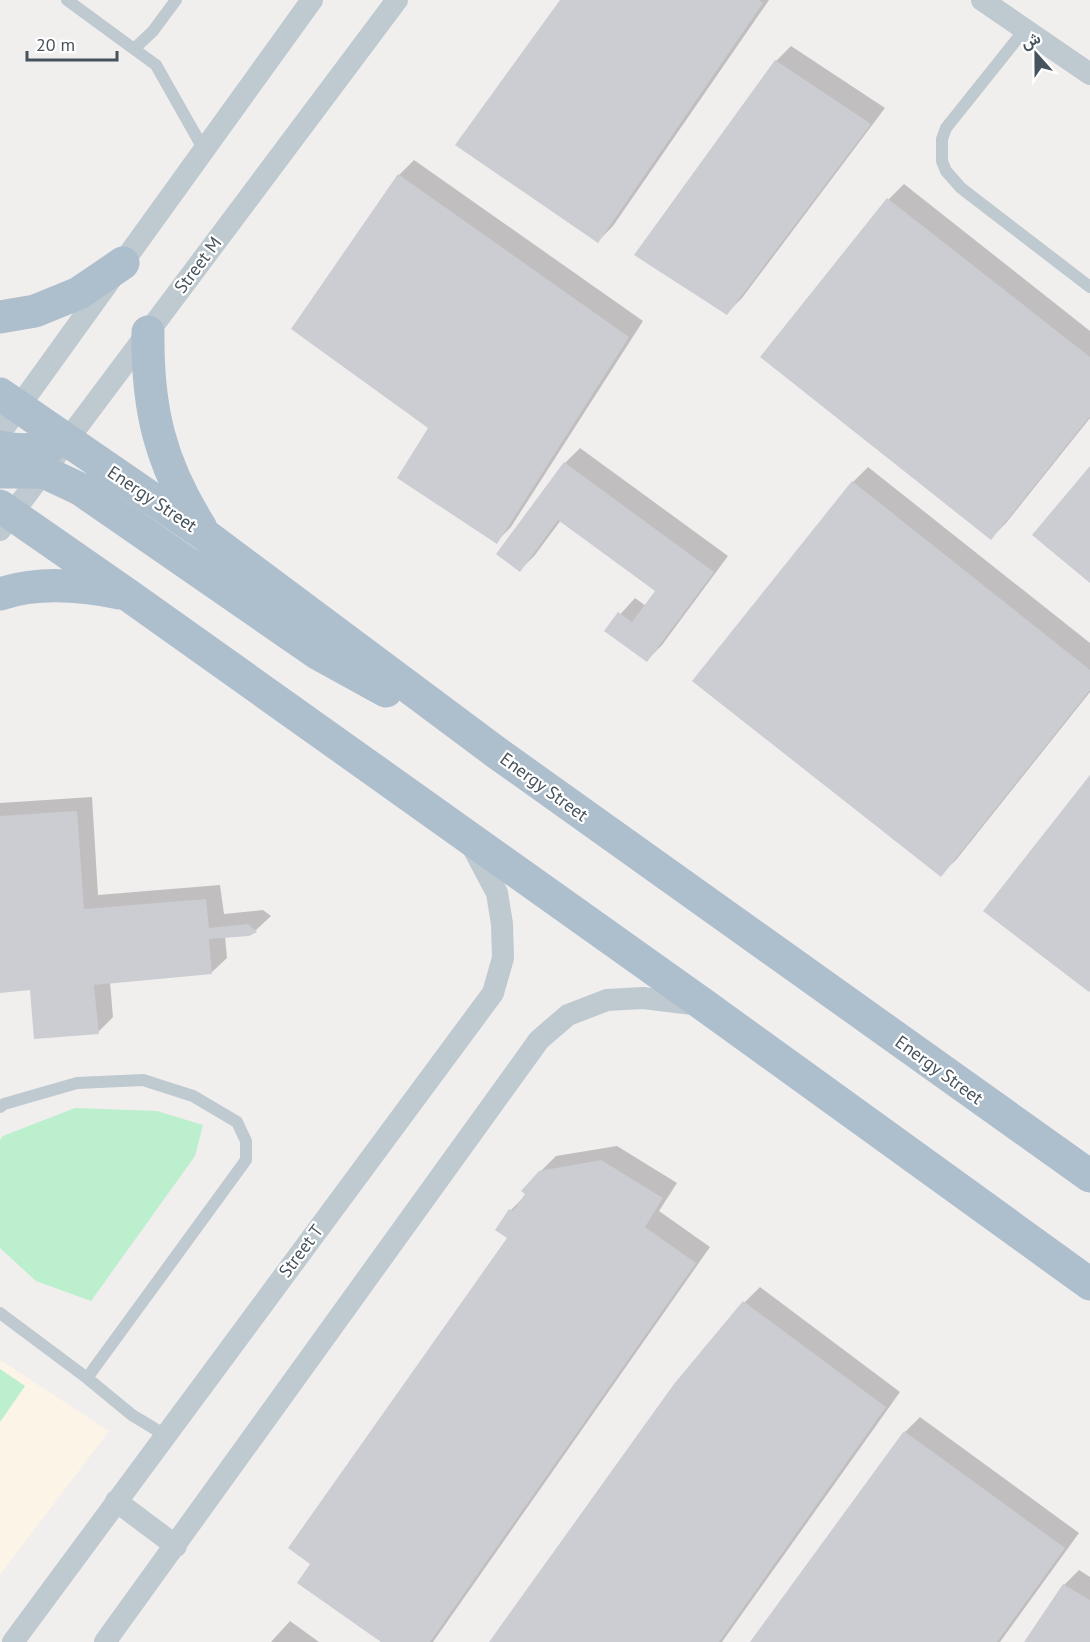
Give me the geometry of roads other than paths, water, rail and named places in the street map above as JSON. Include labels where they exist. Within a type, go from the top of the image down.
[{"type":"main road","points":[[0,317],[35,311],[79,293],[123,263]]},
{"type":"main road","points":[[148,332],[151,403],[159,438],[186,504],[205,535]]},
{"type":"main road","name":"Energy Street","points":[[6,412],[67,441],[205,535],[497,753],[1077,1163],[1090,1176]]},
{"type":"main road","points":[[0,447],[13,450],[36,450],[67,441]]},
{"type":"main road","points":[[0,472],[23,470],[44,472],[80,489],[317,653],[497,753]]},
{"type":"main road","points":[[4,517],[128,595],[704,1005],[1090,1284]]},
{"type":"main road","points":[[0,594],[47,585],[88,586],[128,595]]},
{"type":"street","points":[[6,412],[123,263],[312,0]]},
{"type":"street","name":"Street M","points":[[4,517],[44,472],[397,0]]},
{"type":"street","points":[[982,0],[1090,74]]},
{"type":"street","name":"Street T","points":[[13,1642],[493,993],[503,958],[502,924],[497,893],[468,838]]},
{"type":"street","points":[[105,1642],[539,1040],[568,1015],[608,1000],[643,998],[704,1005]]},
{"type":"street","points":[[116,1501],[176,1546]]},
{"type":"lane","points":[[67,0],[156,65],[204,150]]},
{"type":"lane","points":[[134,49],[153,31],[176,0]]},
{"type":"lane","points":[[1025,29],[946,128],[942,139],[942,161],[946,171],[961,188],[1090,287]]},
{"type":"lane","points":[[0,1107],[77,1083],[143,1080],[193,1096],[237,1122],[246,1141],[246,1160],[87,1378]]},
{"type":"lane","points":[[0,1313],[132,1415],[165,1435]]}]
